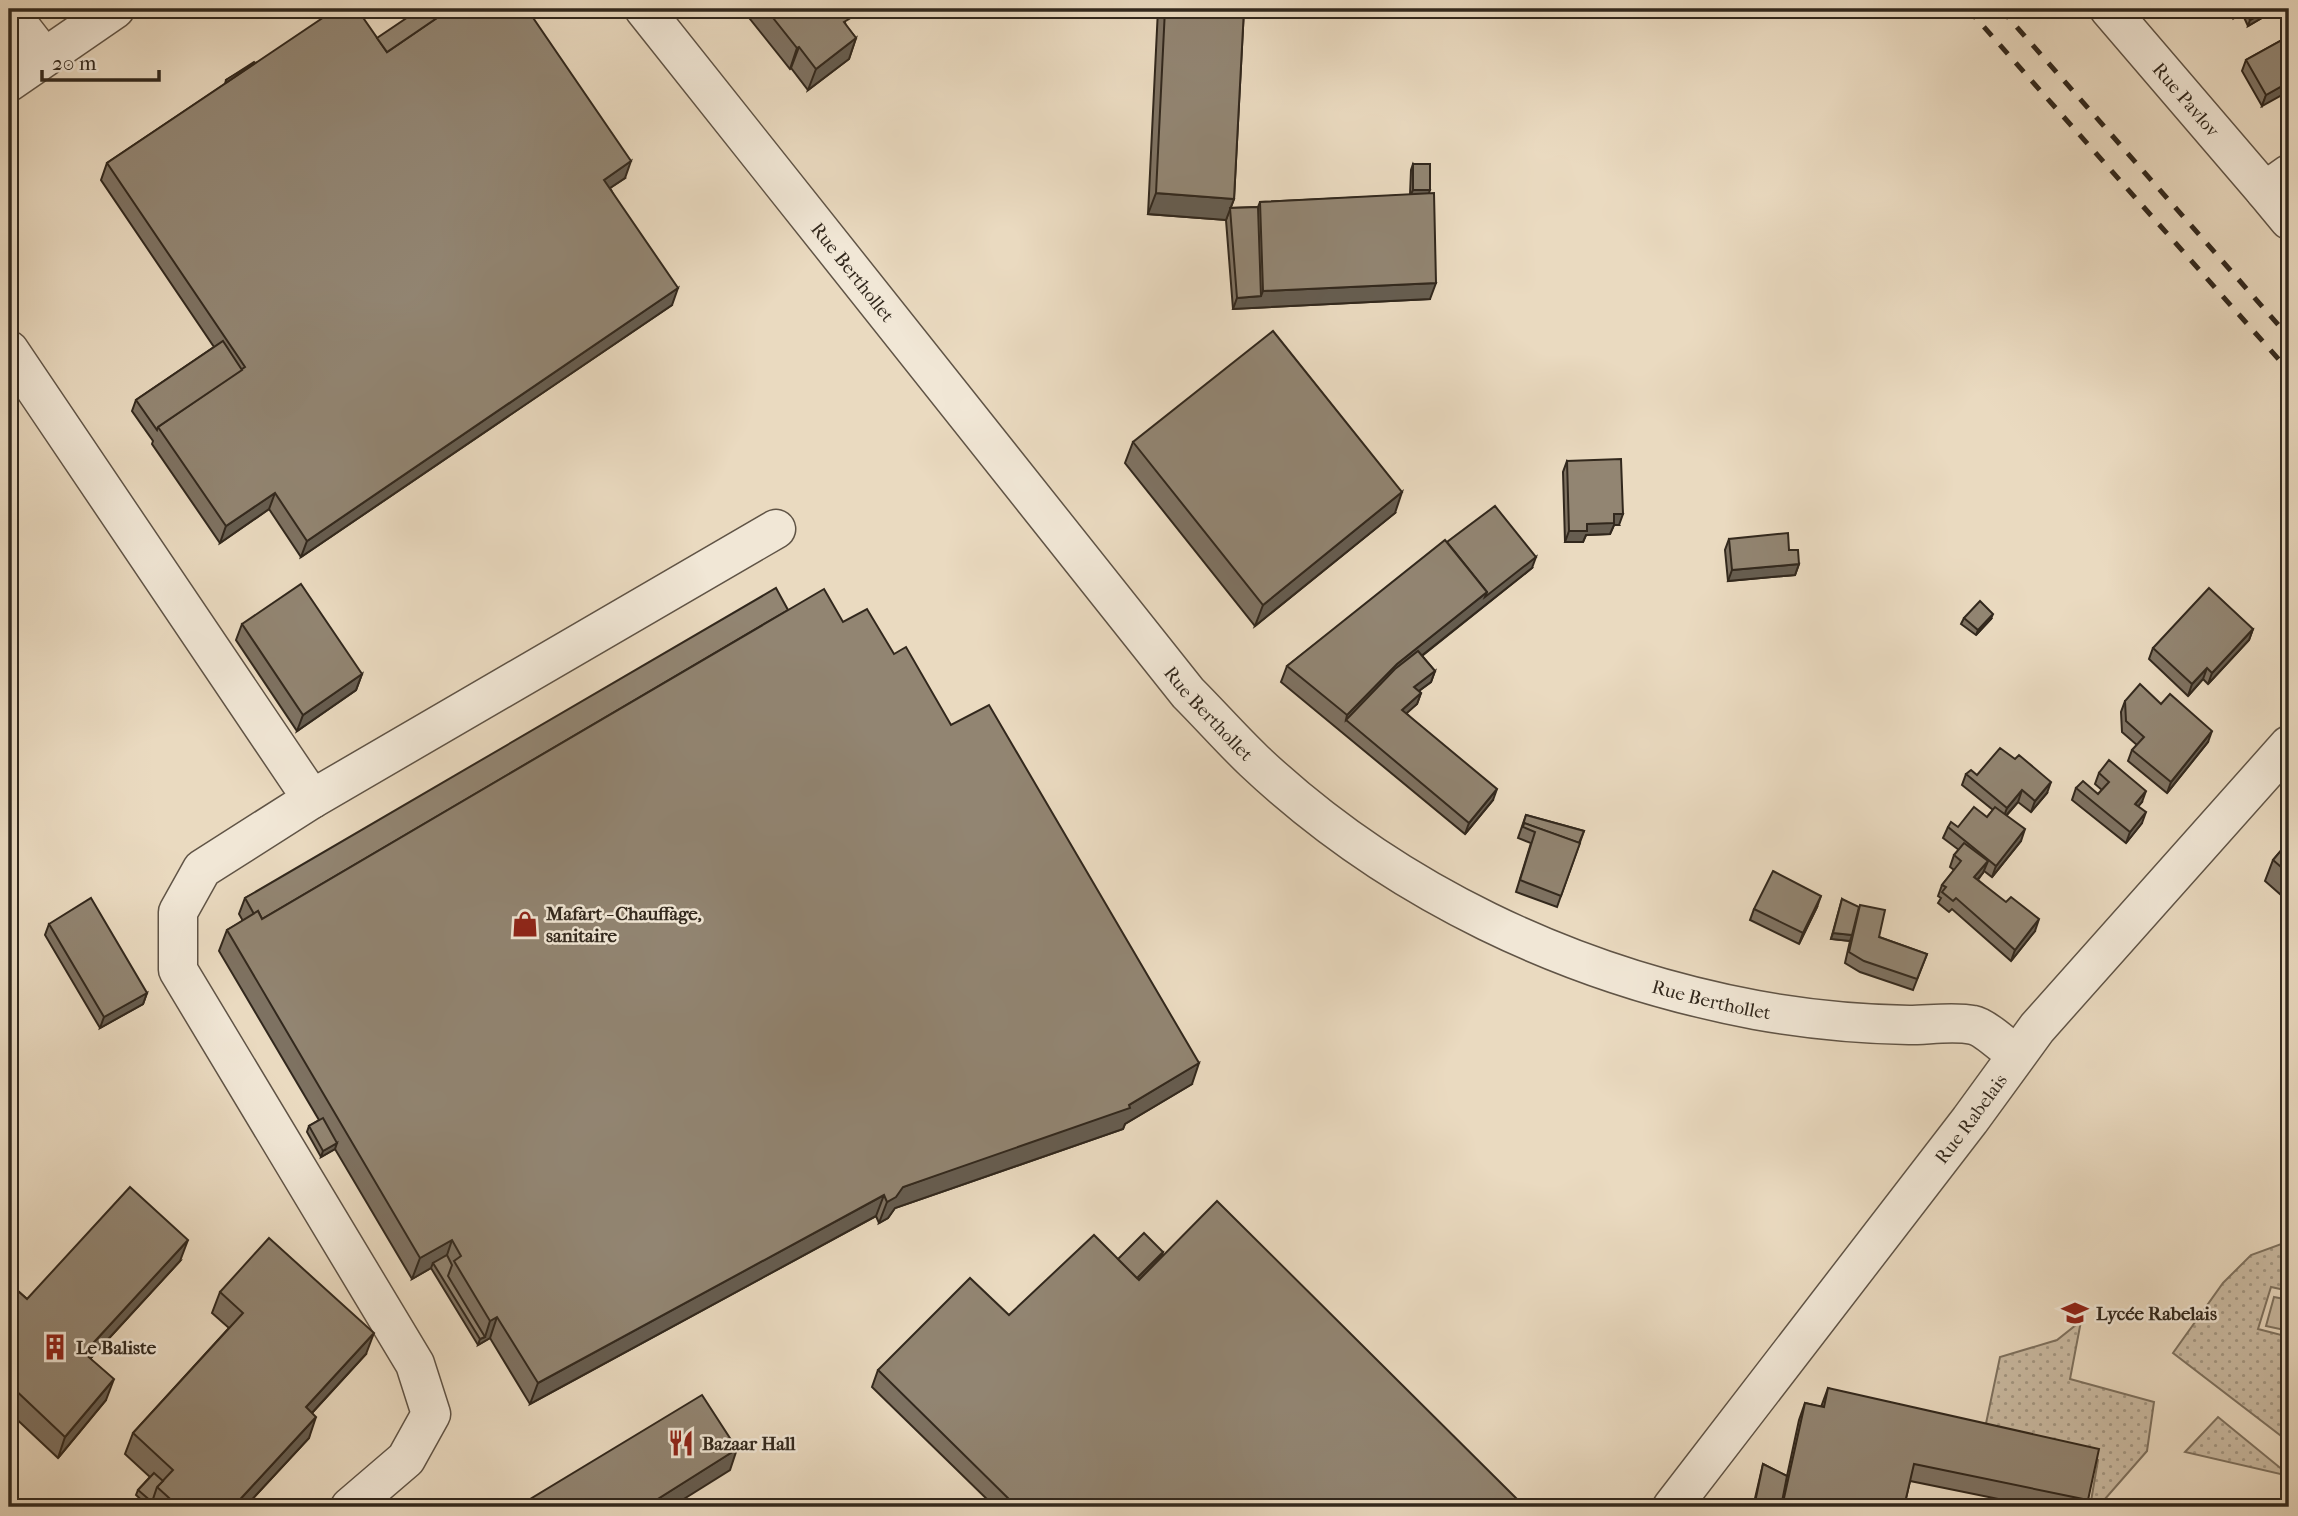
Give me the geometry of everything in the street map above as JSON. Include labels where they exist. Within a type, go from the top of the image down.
[{"type":"street","points":[[9,82],[115,9]]},
{"type":"street","name":"Rue Berthollet","points":[[644,9],[1188,693],[1255,762],[1327,822],[1388,866],[1473,916],[1545,948],[1614,974],[1757,1010],[1839,1021],[1975,1025],[2017,1055]]},
{"type":"street","name":"Rue Pavlov","points":[[2109,9],[2277,183],[2289,220]]},
{"type":"street","points":[[9,12],[44,57]]},
{"type":"street","points":[[9,350],[312,799]]},
{"type":"street","points":[[350,1507],[405,1459],[431,1414],[415,1364],[178,970],[178,912],[202,869],[312,799],[776,529]]},
{"type":"street","name":"Rue Rabelais","points":[[1672,1507],[2062,999],[2289,745]]},
{"type":"shaded area","points":[[2284,1243],[2289,1244],[2289,1291],[2271,1287],[2258,1329],[2289,1337],[2289,1442],[2173,1353],[2223,1283],[2251,1255]]},
{"type":"shaded area","points":[[2274,1297],[2289,1300],[2289,1331],[2266,1326]]},
{"type":"shaded area","points":[[2081,1321],[2070,1379],[2154,1402],[2147,1451],[2098,1507],[2090,1507],[2098,1460],[1984,1433],[2000,1357],[2057,1340]]},
{"type":"shaded area","points":[[2218,1417],[2289,1475],[2289,1476],[2185,1452]]},
{"type":"building","points":[[336,9],[357,9],[387,52],[450,9],[527,9],[631,161],[604,180],[678,288],[307,541],[275,493],[226,526],[158,427],[245,367],[107,163]]},
{"type":"building","points":[[420,9],[450,9],[387,52],[377,38]]},
{"type":"building","points":[[766,9],[841,9],[849,19],[844,22],[856,38],[816,69]]},
{"type":"building","points":[[1165,9],[1244,9],[1234,199],[1156,193]]},
{"type":"building","points":[[2244,9],[2270,9],[2250,20]]},
{"type":"building","points":[[2289,36],[2289,82],[2266,95],[2246,60]]},
{"type":"building","points":[[255,63],[227,82],[226,80]]},
{"type":"building","points":[[1413,164],[1430,164],[1430,190],[1413,190]]},
{"type":"building","points":[[1434,193],[1436,283],[1263,291],[1260,202]]},
{"type":"building","points":[[1258,207],[1261,296],[1237,298],[1230,208]]},
{"type":"building","points":[[1273,331],[1402,492],[1263,605],[1133,442]]},
{"type":"building","points":[[223,341],[242,370],[157,430],[136,400]]},
{"type":"building","points":[[1621,459],[1623,514],[1614,514],[1614,523],[1587,524],[1587,531],[1569,531],[1567,461]]},
{"type":"building","points":[[1495,506],[1536,557],[1485,597],[1487,592],[1447,542]]},
{"type":"building","points":[[1788,533],[1789,550],[1798,550],[1799,564],[1732,570],[1729,539]]},
{"type":"building","points":[[1445,540],[1487,592],[1397,664],[1347,715],[1287,666]]},
{"type":"building","points":[[301,584],[362,674],[303,715],[242,624]]},
{"type":"building","points":[[776,588],[788,610],[262,919],[258,911],[254,914],[245,898]]},
{"type":"building","points":[[2209,588],[2253,629],[2212,673],[2207,668],[2192,684],[2153,648]]},
{"type":"building","points":[[824,589],[843,622],[867,609],[894,654],[906,647],[951,725],[989,705],[1199,1063],[1129,1105],[1130,1108],[903,1187],[896,1197],[887,1202],[884,1195],[538,1383],[497,1317],[490,1321],[454,1261],[461,1256],[452,1240],[420,1258],[227,930],[258,911],[262,919]]},
{"type":"building","points":[[1980,601],[1993,614],[1978,630],[1964,618]]},
{"type":"building","points":[[1418,651],[1435,671],[1414,687],[1421,693],[1402,710],[1497,789],[1469,823],[1346,720],[1395,669]]},
{"type":"building","points":[[2140,684],[2161,704],[2170,694],[2212,731],[2171,782],[2132,750],[2144,737],[2126,721],[2125,701]]},
{"type":"building","points":[[2000,748],[2015,759],[2019,755],[2051,782],[2035,801],[2022,790],[2007,808],[1966,774],[1971,770],[1977,775]]},
{"type":"building","points":[[2109,760],[2146,791],[2135,804],[2146,812],[2130,832],[2076,788],[2083,781],[2098,794],[2109,782],[2099,773]]},
{"type":"building","points":[[1974,807],[1987,817],[1995,807],[2025,829],[1996,866],[1948,827],[1951,822],[1958,827]]},
{"type":"building","points":[[1526,815],[1584,831],[1579,843],[1524,823],[1522,828]]},
{"type":"building","points":[[1524,823],[1580,843],[1561,896],[1520,880],[1535,832],[1523,827]]},
{"type":"building","points":[[2289,841],[2289,874],[2273,860]]},
{"type":"building","points":[[1964,843],[1988,861],[1974,877],[2006,902],[2011,897],[2039,919],[2015,950],[1956,898],[1953,901],[1942,892],[1946,887],[1942,885],[1961,861],[1954,855]]},
{"type":"building","points":[[1773,871],[1821,896],[1803,933],[1754,909]]},
{"type":"building","points":[[91,898],[147,993],[104,1017],[49,924]]},
{"type":"building","points":[[1842,899],[1859,907],[1852,935],[1833,933]]},
{"type":"building","points":[[1860,905],[1885,910],[1879,937],[1927,954],[1917,979],[1864,961],[1849,952]]},
{"type":"building","points":[[323,1118],[337,1143],[323,1151],[309,1126]]},
{"type":"building","name":"Le Baliste","points":[[130,1187],[188,1240],[84,1353],[114,1379],[65,1437],[9,1384],[9,1283],[27,1299]]},
{"type":"building","points":[[1217,1201],[1525,1507],[1017,1507],[878,1370],[970,1278],[1009,1315],[1094,1235],[1139,1280]]},
{"type":"building","points":[[1144,1233],[1163,1252],[1137,1278],[1118,1259]]},
{"type":"building","points":[[269,1238],[374,1333],[306,1407],[316,1417],[233,1507],[179,1507],[157,1487],[173,1470],[133,1433],[243,1313],[220,1292]]},
{"type":"building","points":[[447,1255],[452,1265],[448,1276],[485,1337],[480,1339],[433,1263]]},
{"type":"building","points":[[1828,1388],[2099,1449],[2088,1500],[1914,1464],[1904,1507],[1782,1507],[1805,1403],[1824,1407]]},
{"type":"building","name":"Bazaar Hall","points":[[702,1395],[737,1449],[645,1507],[517,1507]]},
{"type":"building","points":[[1763,1464],[1787,1476],[1781,1507],[1754,1507]]},
{"type":"building","points":[[154,1473],[163,1481],[157,1487],[152,1502],[138,1490]]},
{"type":"railway","points":[[1968,9],[2289,371]]},
{"type":"railway","points":[[2001,9],[2289,337]]},
{"type":"place","name":"Mafart - Chauffage, sanitaire","points":[[525,924]]},
{"type":"place","name":"Lycée Rabelais","points":[[2075,1313]]},
{"type":"place","name":"Le Baliste","points":[[55,1347]]},
{"type":"place","name":"Bazaar Hall","points":[[681,1443]]}]
